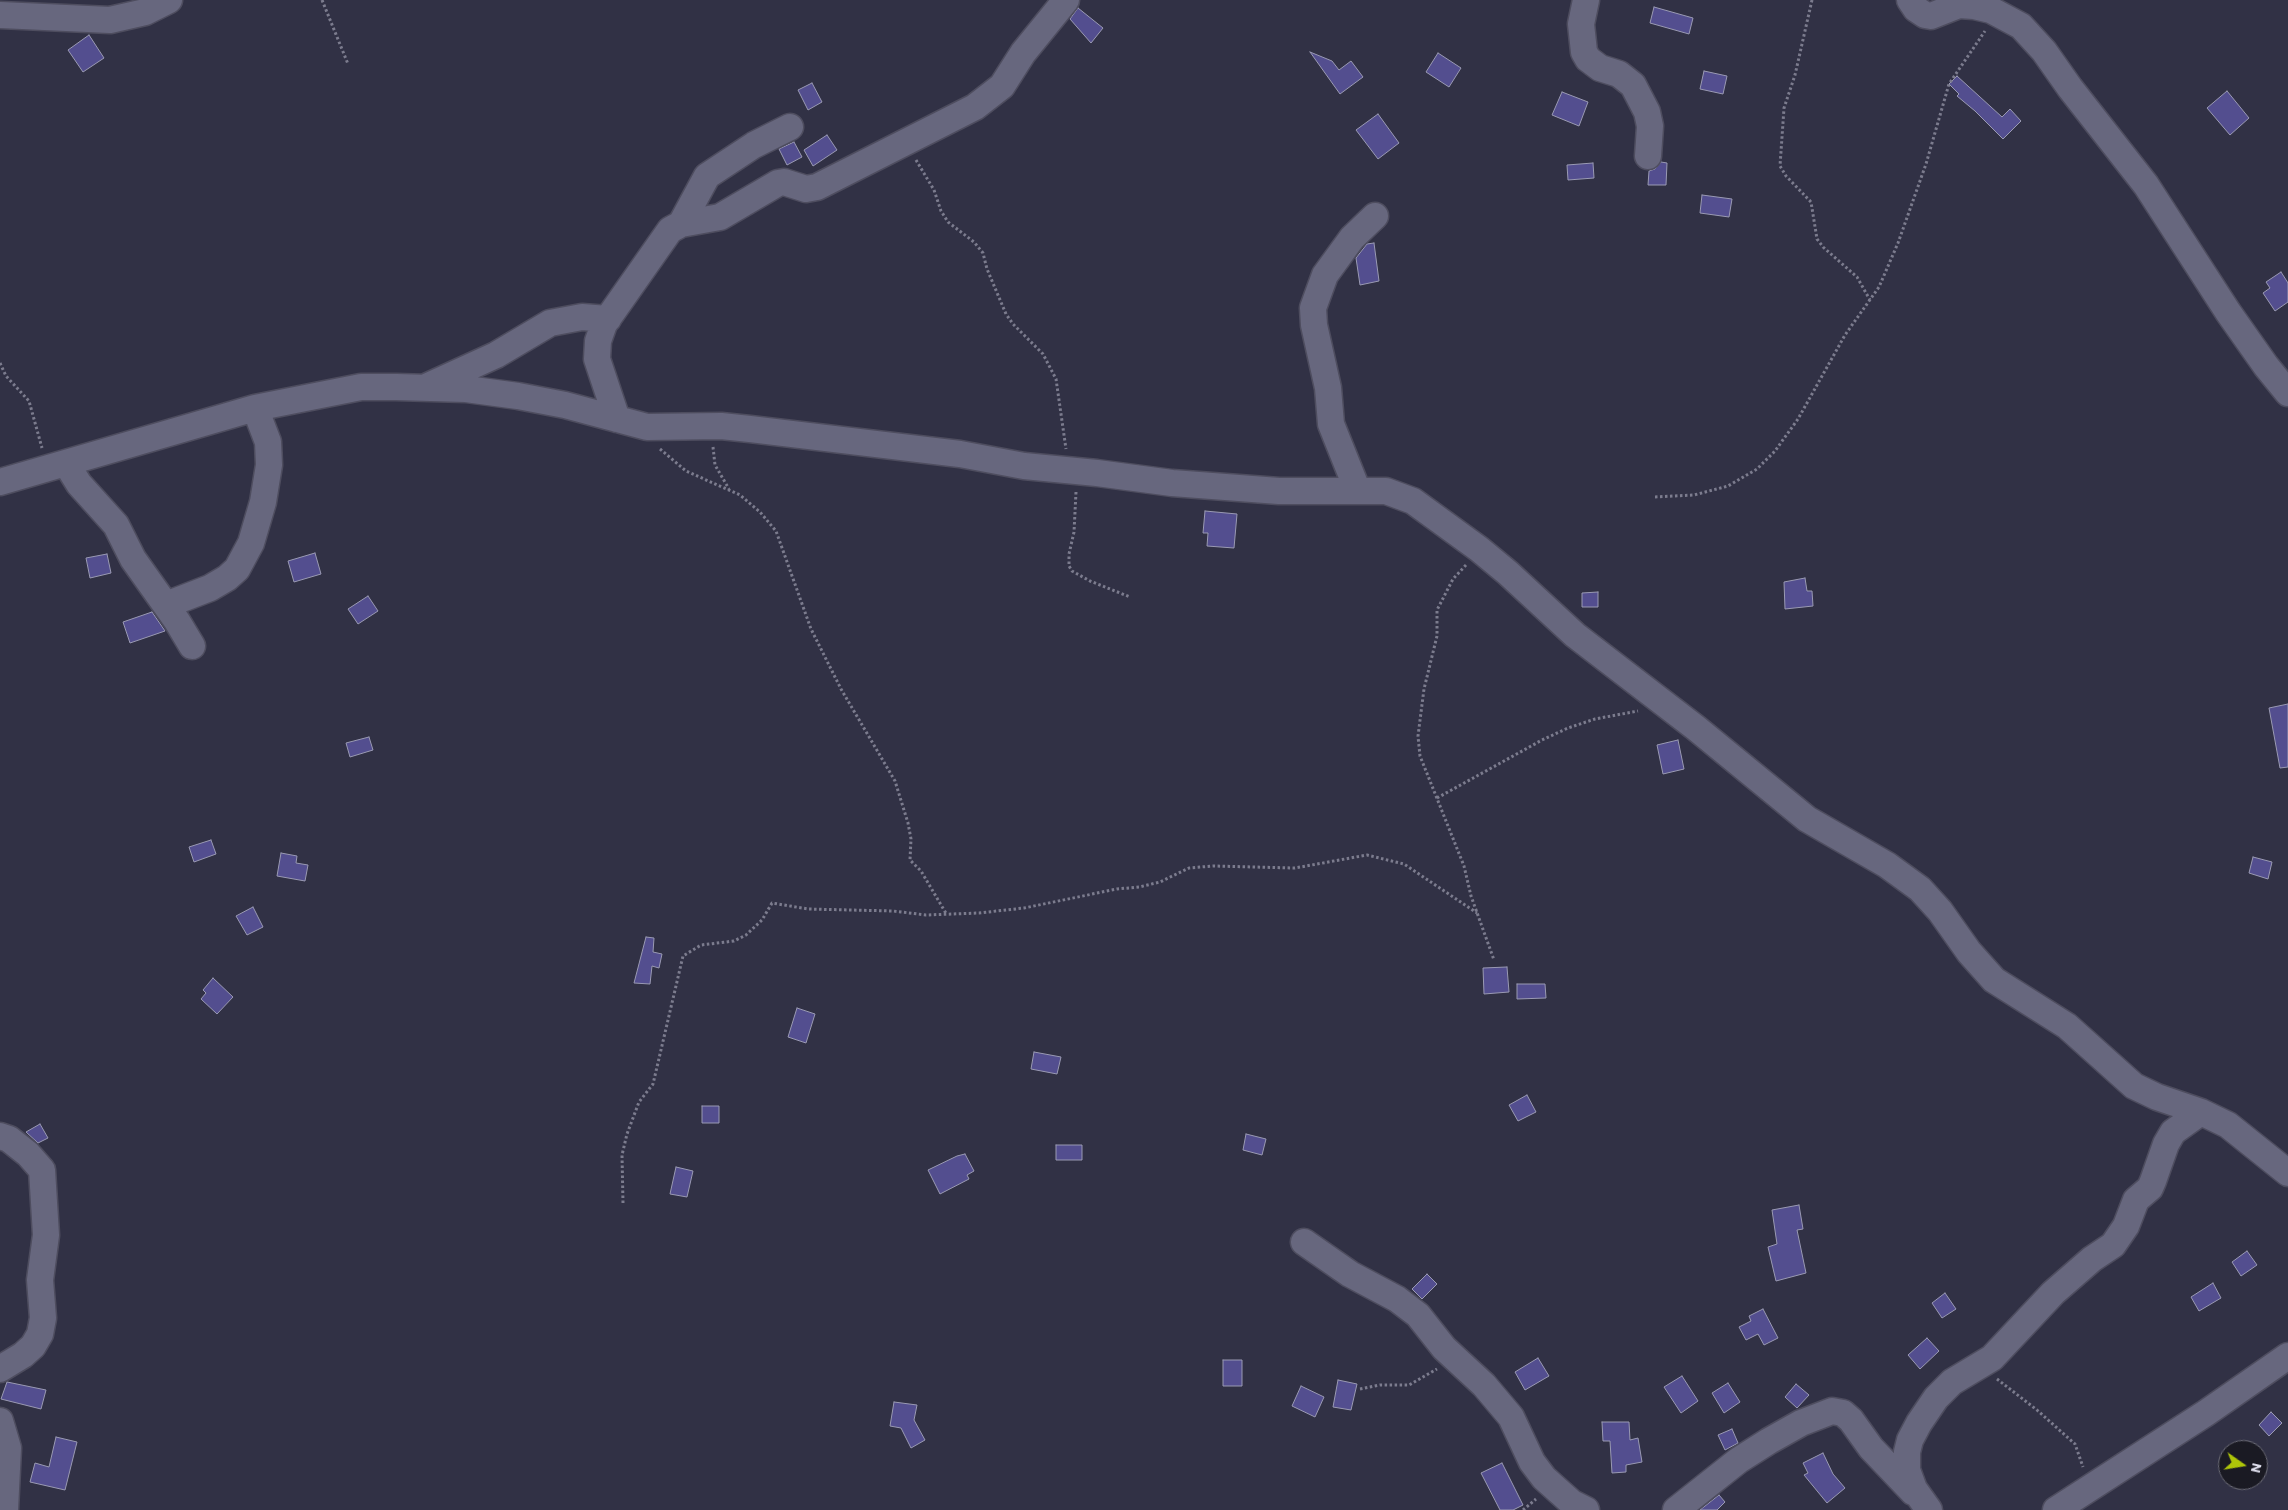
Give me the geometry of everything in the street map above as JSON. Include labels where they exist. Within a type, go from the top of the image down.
[{"type":"street","points":[[0,15],[110,20],[145,12],[169,0]]},
{"type":"street","points":[[617,419],[597,359],[598,341],[608,319],[656,247],[670,230],[681,224],[720,217],[778,183],[784,182],[806,189],[817,187],[975,107],[1002,86],[1023,53],[1066,0]]},
{"type":"street","points":[[1586,0],[1581,24],[1584,52],[1600,68],[1619,74],[1633,85],[1647,112],[1650,126],[1648,156]]},
{"type":"street","points":[[1910,0],[1916,9],[1925,15],[1931,16],[1959,5],[1992,10],[2021,26],[2044,51],[2075,96],[2146,185],[2228,312],[2266,366],[2288,393]]},
{"type":"street","points":[[681,224],[707,176],[754,145],[790,127]]},
{"type":"street","points":[[1357,489],[1331,424],[1328,388],[1313,308],[1316,295],[1325,275],[1352,238],[1375,216]]},
{"type":"street","points":[[424,388],[496,355],[550,323],[582,316],[608,319]]},
{"type":"street","points":[[0,482],[255,408],[361,387],[466,389],[565,405],[647,427],[722,426],[960,454],[1024,466],[1172,483],[1279,491],[1357,489],[1386,491],[1413,501],[1475,546],[1508,573],[1575,635],[1807,819],[1887,865],[1920,889],[1940,911],[1969,952],[1994,980],[2068,1026],[2134,1086],[2157,1097],[2202,1112],[2228,1125],[2288,1173]]},
{"type":"street","points":[[166,605],[210,588],[227,578],[237,570],[251,543],[263,502],[269,465],[268,442],[255,408]]},
{"type":"street","points":[[58,465],[79,484],[116,525],[133,559],[192,646]]},
{"type":"street","points":[[1925,1504],[1907,1470],[1910,1440],[1936,1398],[1952,1382],[1992,1358],[2054,1292],[2092,1259],[2113,1245],[2122,1234],[2136,1200],[2150,1188],[2154,1181],[2166,1144],[2173,1132],[2202,1112]]},
{"type":"street","points":[[0,1136],[9,1139],[28,1154],[42,1170],[46,1235],[40,1280],[43,1318],[40,1334],[33,1346],[23,1355],[0,1369]]},
{"type":"street","points":[[1304,1242],[1350,1274],[1397,1299],[1418,1315],[1454,1358],[1484,1385],[1511,1417],[1532,1462],[1544,1478],[1572,1502],[1586,1510]]},
{"type":"street","points":[[2056,1510],[2206,1413],[2288,1356]]},
{"type":"street","points":[[1676,1510],[1739,1460],[1801,1423],[1832,1411],[1843,1413],[1851,1420],[1871,1448],[1925,1504]]},
{"type":"street","points":[[0,1420],[8,1448],[5,1510]]},
{"type":"path","points":[[322,0],[348,64]]},
{"type":"path","points":[[1812,0],[1795,75],[1784,108],[1780,166],[1786,176],[1811,202],[1817,239],[1823,247],[1857,277],[1870,300]]},
{"type":"path","points":[[1655,497],[1694,495],[1728,486],[1757,469],[1775,451],[1798,419],[1845,335],[1879,287],[1901,235],[1937,130],[1949,84],[1985,32],[2003,16]]},
{"type":"path","points":[[903,142],[934,190],[941,211],[948,222],[974,242],[983,253],[987,269],[1006,314],[1013,324],[1040,350],[1056,378],[1070,471],[1077,496],[1069,566],[1072,571],[1090,581],[1130,597]]},
{"type":"path","points":[[0,364],[6,376],[29,401],[43,449],[58,465]]},
{"type":"path","points":[[722,426],[713,445],[712,453],[715,465],[731,491]]},
{"type":"path","points":[[647,427],[655,443],[674,461],[686,470],[740,495],[760,512],[776,531],[811,629],[841,689],[895,781],[908,823],[911,839],[910,860],[925,878],[947,915]]},
{"type":"path","points":[[1475,546],[1468,562],[1453,579],[1440,601],[1436,615],[1437,636],[1424,689],[1418,736],[1420,756],[1464,866],[1477,913],[1494,960]]},
{"type":"path","points":[[1437,798],[1542,740],[1568,728],[1600,718],[1653,707],[1668,708]]},
{"type":"path","points":[[623,1203],[622,1155],[627,1134],[639,1102],[653,1084],[683,956],[701,945],[734,941],[746,935],[762,920],[770,906],[775,902],[808,909],[947,915],[1024,908],[1117,889],[1139,887],[1160,882],[1189,868],[1213,866],[1295,868],[1367,855],[1404,864],[1477,913]]},
{"type":"path","points":[[1360,1389],[1380,1385],[1409,1385],[1454,1358]]},
{"type":"path","points":[[1980,1365],[2037,1410],[2075,1444],[2083,1466],[2102,1479]]},
{"type":"building","points":[[1654,7],[1693,18],[1689,34],[1650,23]]},
{"type":"building","points":[[1078,8],[1103,28],[1091,43],[1070,19]]},
{"type":"building","points":[[89,35],[104,58],[83,72],[68,50]]},
{"type":"building","points":[[1310,52],[1332,61],[1339,70],[1351,61],[1363,77],[1340,94]]},
{"type":"building","points":[[1438,53],[1461,68],[1449,87],[1426,72]]},
{"type":"building","points":[[1704,71],[1727,76],[1723,94],[1700,89]]},
{"type":"building","points":[[1957,76],[2002,117],[2010,109],[2021,121],[2003,139],[1957,96],[1959,94],[1949,84]]},
{"type":"building","points":[[812,83],[822,102],[808,110],[798,90]]},
{"type":"building","points":[[2227,91],[2249,118],[2230,135],[2207,108]]},
{"type":"building","points":[[1562,92],[1588,102],[1579,126],[1552,115]]},
{"type":"building","points":[[1378,114],[1399,143],[1378,159],[1356,130]]},
{"type":"building","points":[[827,135],[837,150],[813,166],[804,150]]},
{"type":"building","points":[[794,142],[802,157],[787,165],[779,149]]},
{"type":"building","points":[[1661,162],[1667,163],[1666,185],[1648,185],[1649,171],[1655,169]]},
{"type":"building","points":[[1593,163],[1594,178],[1568,180],[1567,165]]},
{"type":"building","points":[[1702,195],[1732,199],[1729,217],[1700,213]]},
{"type":"building","points":[[1374,243],[1379,281],[1360,285],[1356,258],[1367,244]]},
{"type":"building","points":[[2281,272],[2288,283],[2288,302],[2275,311],[2263,293],[2270,288],[2266,282]]},
{"type":"building","points":[[1205,511],[1237,514],[1234,548],[1207,546],[1208,533],[1203,533]]},
{"type":"building","points":[[315,553],[321,574],[294,582],[288,561]]},
{"type":"building","points":[[107,554],[111,573],[90,578],[86,558]]},
{"type":"building","points":[[1805,578],[1807,591],[1812,591],[1813,606],[1785,609],[1784,582]]},
{"type":"building","points":[[1598,592],[1598,607],[1582,607],[1582,593]]},
{"type":"building","points":[[368,596],[378,611],[358,624],[348,609]]},
{"type":"building","points":[[152,612],[165,631],[130,643],[123,622]]},
{"type":"building","points":[[2288,704],[2288,767],[2280,768],[2269,708]]},
{"type":"building","points":[[369,737],[373,750],[350,757],[346,743]]},
{"type":"building","points":[[1678,740],[1684,769],[1663,774],[1657,745]]},
{"type":"building","points":[[211,840],[216,854],[194,862],[189,847]]},
{"type":"building","points":[[281,853],[297,856],[296,863],[308,865],[305,881],[277,876]]},
{"type":"building","points":[[2253,857],[2272,862],[2268,879],[2249,873]]},
{"type":"building","points":[[253,907],[263,927],[247,935],[236,916]]},
{"type":"building","points":[[646,937],[654,938],[653,952],[662,954],[659,968],[652,966],[650,984],[634,983]]},
{"type":"building","points":[[1507,967],[1509,992],[1484,994],[1483,968]]},
{"type":"building","points":[[213,978],[233,997],[217,1014],[201,999],[206,993],[203,990]]},
{"type":"building","points":[[1517,984],[1545,984],[1546,998],[1517,999]]},
{"type":"building","points":[[797,1008],[815,1014],[806,1043],[788,1037]]},
{"type":"building","points":[[1034,1052],[1061,1057],[1057,1074],[1031,1069]]},
{"type":"building","points":[[1527,1095],[1536,1112],[1518,1121],[1509,1105]]},
{"type":"building","points":[[702,1106],[719,1106],[719,1123],[702,1123]]},
{"type":"building","points":[[40,1124],[48,1138],[38,1143],[26,1132]]},
{"type":"building","points":[[1246,1134],[1266,1139],[1262,1155],[1243,1150]]},
{"type":"building","points":[[1056,1145],[1082,1145],[1082,1160],[1056,1160]]},
{"type":"building","points":[[965,1154],[974,1171],[967,1175],[969,1179],[940,1194],[928,1170]]},
{"type":"building","points":[[676,1167],[693,1171],[687,1197],[670,1194]]},
{"type":"building","points":[[1799,1205],[1803,1229],[1797,1230],[1806,1273],[1776,1281],[1768,1247],[1777,1244],[1772,1210]]},
{"type":"building","points":[[2247,1251],[2257,1265],[2241,1276],[2232,1262]]},
{"type":"building","points":[[1427,1274],[1437,1284],[1422,1299],[1412,1289]]},
{"type":"building","points":[[2213,1283],[2221,1298],[2199,1311],[2191,1297]]},
{"type":"building","points":[[1945,1293],[1956,1309],[1942,1318],[1932,1303]]},
{"type":"building","points":[[1763,1309],[1778,1338],[1764,1345],[1758,1334],[1746,1340],[1739,1327],[1751,1321],[1749,1316]]},
{"type":"building","points":[[1927,1338],[1939,1351],[1920,1369],[1908,1355]]},
{"type":"building","points":[[1538,1358],[1549,1376],[1525,1390],[1515,1372]]},
{"type":"building","points":[[1223,1360],[1242,1360],[1242,1386],[1223,1386]]},
{"type":"building","points":[[1682,1376],[1698,1401],[1681,1413],[1664,1387]]},
{"type":"building","points":[[1338,1380],[1357,1384],[1351,1410],[1333,1407]]},
{"type":"building","points":[[7,1382],[46,1390],[41,1409],[1,1399]]},
{"type":"building","points":[[1728,1383],[1740,1402],[1724,1413],[1712,1393]]},
{"type":"building","points":[[1796,1384],[1809,1395],[1797,1408],[1785,1397]]},
{"type":"building","points":[[1301,1386],[1324,1397],[1315,1417],[1292,1406]]},
{"type":"building","points":[[894,1402],[917,1405],[914,1420],[925,1440],[911,1448],[901,1428],[890,1426]]},
{"type":"building","points":[[2271,1412],[2282,1423],[2269,1436],[2259,1425]]},
{"type":"building","points":[[1602,1422],[1629,1422],[1630,1440],[1638,1438],[1642,1462],[1626,1465],[1626,1472],[1612,1473],[1610,1441],[1603,1441]]},
{"type":"building","points":[[1732,1429],[1738,1443],[1725,1450],[1718,1435]]},
{"type":"building","points":[[56,1437],[77,1442],[65,1490],[30,1482],[35,1463],[49,1467]]},
{"type":"building","points":[[1823,1453],[1833,1474],[1845,1488],[1827,1503],[1804,1475],[1808,1473],[1803,1463]]},
{"type":"building","points":[[1502,1463],[1523,1505],[1513,1510],[1500,1510],[1481,1473]]},
{"type":"building","points":[[1719,1495],[1725,1502],[1717,1510],[1700,1510]]}]
